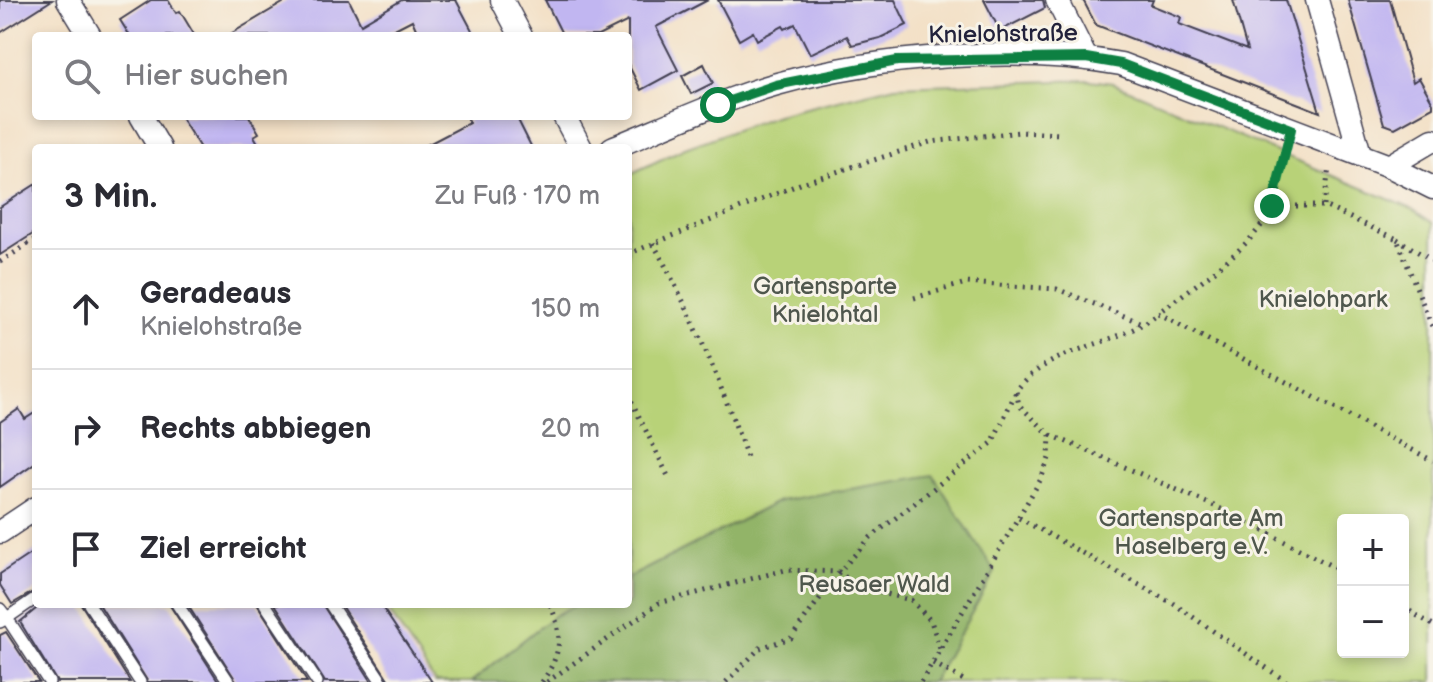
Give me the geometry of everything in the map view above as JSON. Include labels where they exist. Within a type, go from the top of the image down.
[{"type":"street","points":[[68,0],[88,32]]},
{"type":"street","points":[[502,0],[519,32]]},
{"type":"street","points":[[1057,0],[1086,58]]},
{"type":"street","points":[[1317,0],[1360,154]]},
{"type":"street","name":"Knielohstraße","points":[[622,144],[776,85],[835,71],[897,61],[1086,58],[1121,64],[1360,154],[1433,188]]},
{"type":"street","points":[[143,120],[158,144]]},
{"type":"street","points":[[566,120],[579,144]]},
{"type":"street","points":[[1389,166],[1433,140]]},
{"type":"street","points":[[0,532],[32,511]]},
{"type":"lane","points":[[32,600],[2,616],[49,682]]},
{"type":"lane","points":[[92,608],[140,682]]},
{"type":"lane","points":[[180,608],[229,682]]},
{"type":"lane","points":[[268,608],[317,682]]},
{"type":"lane","points":[[333,608],[382,682]]},
{"type":"path","points":[[726,682],[760,648],[791,638],[839,572],[871,537],[992,443],[1016,391],[1028,374],[1058,357],[1145,325],[1209,275],[1252,234],[1272,206],[1291,129]]},
{"type":"path","points":[[632,252],[805,182],[930,142],[1020,132],[1061,134]]},
{"type":"path","points":[[1324,206],[1332,144]]},
{"type":"path","points":[[1272,206],[1324,206],[1397,239],[1433,261]]},
{"type":"path","points":[[1397,239],[1433,329]]},
{"type":"path","points":[[0,262],[32,242]]},
{"type":"path","points":[[653,243],[684,299],[716,369],[748,460]]},
{"type":"path","points":[[914,298],[966,283],[1057,289],[1145,325]]},
{"type":"path","points":[[1158,313],[1433,461]]},
{"type":"path","points":[[1016,391],[1019,405],[1050,435],[1228,512],[1337,569]]},
{"type":"path","points":[[632,402],[669,478]]},
{"type":"path","points":[[922,681],[1045,468],[1050,435]]},
{"type":"path","points":[[1018,517],[1174,604],[1287,682]]},
{"type":"path","points":[[544,682],[659,603],[785,570],[839,572],[858,587],[911,600],[931,621],[940,649]]},
{"type":"path","points":[[544,682],[557,660],[562,637],[551,608]]},
{"type":"path","points":[[1409,611],[1433,625]]},
{"type":"path","points":[[933,663],[967,682]]},
{"type":"green space","points":[[1090,80],[1113,83],[1412,209],[1433,223],[1433,682],[932,682],[994,572],[779,501],[632,576],[632,173],[685,148],[777,115],[895,86]]},
{"type":"green space","name":"Reusaer Wald","points":[[933,475],[995,572],[932,682],[471,682],[555,615],[570,608],[632,608],[632,576],[779,501]]},
{"type":"green space","points":[[387,608],[570,608],[555,615],[471,682],[435,682]]},
{"type":"building","points":[[0,0],[52,0],[0,33]]},
{"type":"building","points":[[151,0],[168,0],[176,13],[180,11],[193,32],[128,32],[120,20]]},
{"type":"building","points":[[288,0],[349,0],[361,24],[402,0],[456,0],[473,32],[417,32],[412,20],[389,32],[234,32]]},
{"type":"building","points":[[545,0],[708,0],[656,27],[678,70],[641,90],[632,72],[632,32],[628,32],[628,21],[606,32],[561,32]]},
{"type":"building","points":[[718,0],[895,0],[907,25],[880,38],[852,45],[847,36],[810,54],[795,24],[785,29],[783,26],[757,40],[753,32],[739,40]]},
{"type":"building","points":[[984,0],[1043,0],[1045,8],[1000,31]]},
{"type":"building","points":[[1083,0],[1153,0],[1151,5],[1181,17],[1179,24],[1247,50],[1233,0],[1286,0],[1320,112],[1096,25]]},
{"type":"building","points":[[1348,0],[1390,0],[1413,82],[1419,78],[1433,107],[1395,128],[1384,124]]},
{"type":"building","points":[[704,64],[713,83],[691,94],[682,76]]},
{"type":"building","points":[[182,120],[251,120],[259,133],[254,136],[259,144],[198,144]]},
{"type":"building","points":[[468,120],[518,120],[530,144],[429,144],[469,123]]},
{"type":"building","points":[[32,187],[32,235],[0,255],[0,207]]},
{"type":"building","points":[[19,409],[25,419],[32,415],[32,465],[0,487],[0,422]]},
{"type":"building","points":[[32,553],[32,592],[12,604],[0,585],[0,574]]},
{"type":"building","points":[[37,608],[84,608],[130,682],[57,682],[20,622]]},
{"type":"building","points":[[102,608],[172,608],[219,682],[148,682]]},
{"type":"building","points":[[190,608],[260,608],[307,682],[237,682]]},
{"type":"building","points":[[278,608],[325,608],[372,682],[325,682]]},
{"type":"building","points":[[343,608],[383,608],[432,682],[390,682]]},
{"type":"building","points":[[6,632],[39,682],[0,682],[0,635]]},
{"type":"route","points":[[718,105],[776,85],[897,61],[1015,56],[1086,58],[1121,64],[1291,129],[1272,206]]},
{"type":"park label","name":"Knielohpark","points":[[1323,299]]},
{"type":"park label","name":"Gartensparte Knielohtal","points":[[825,300]]},
{"type":"park label","name":"Gartensparte Am Haselberg e.V.","points":[[1191,532]]}]
